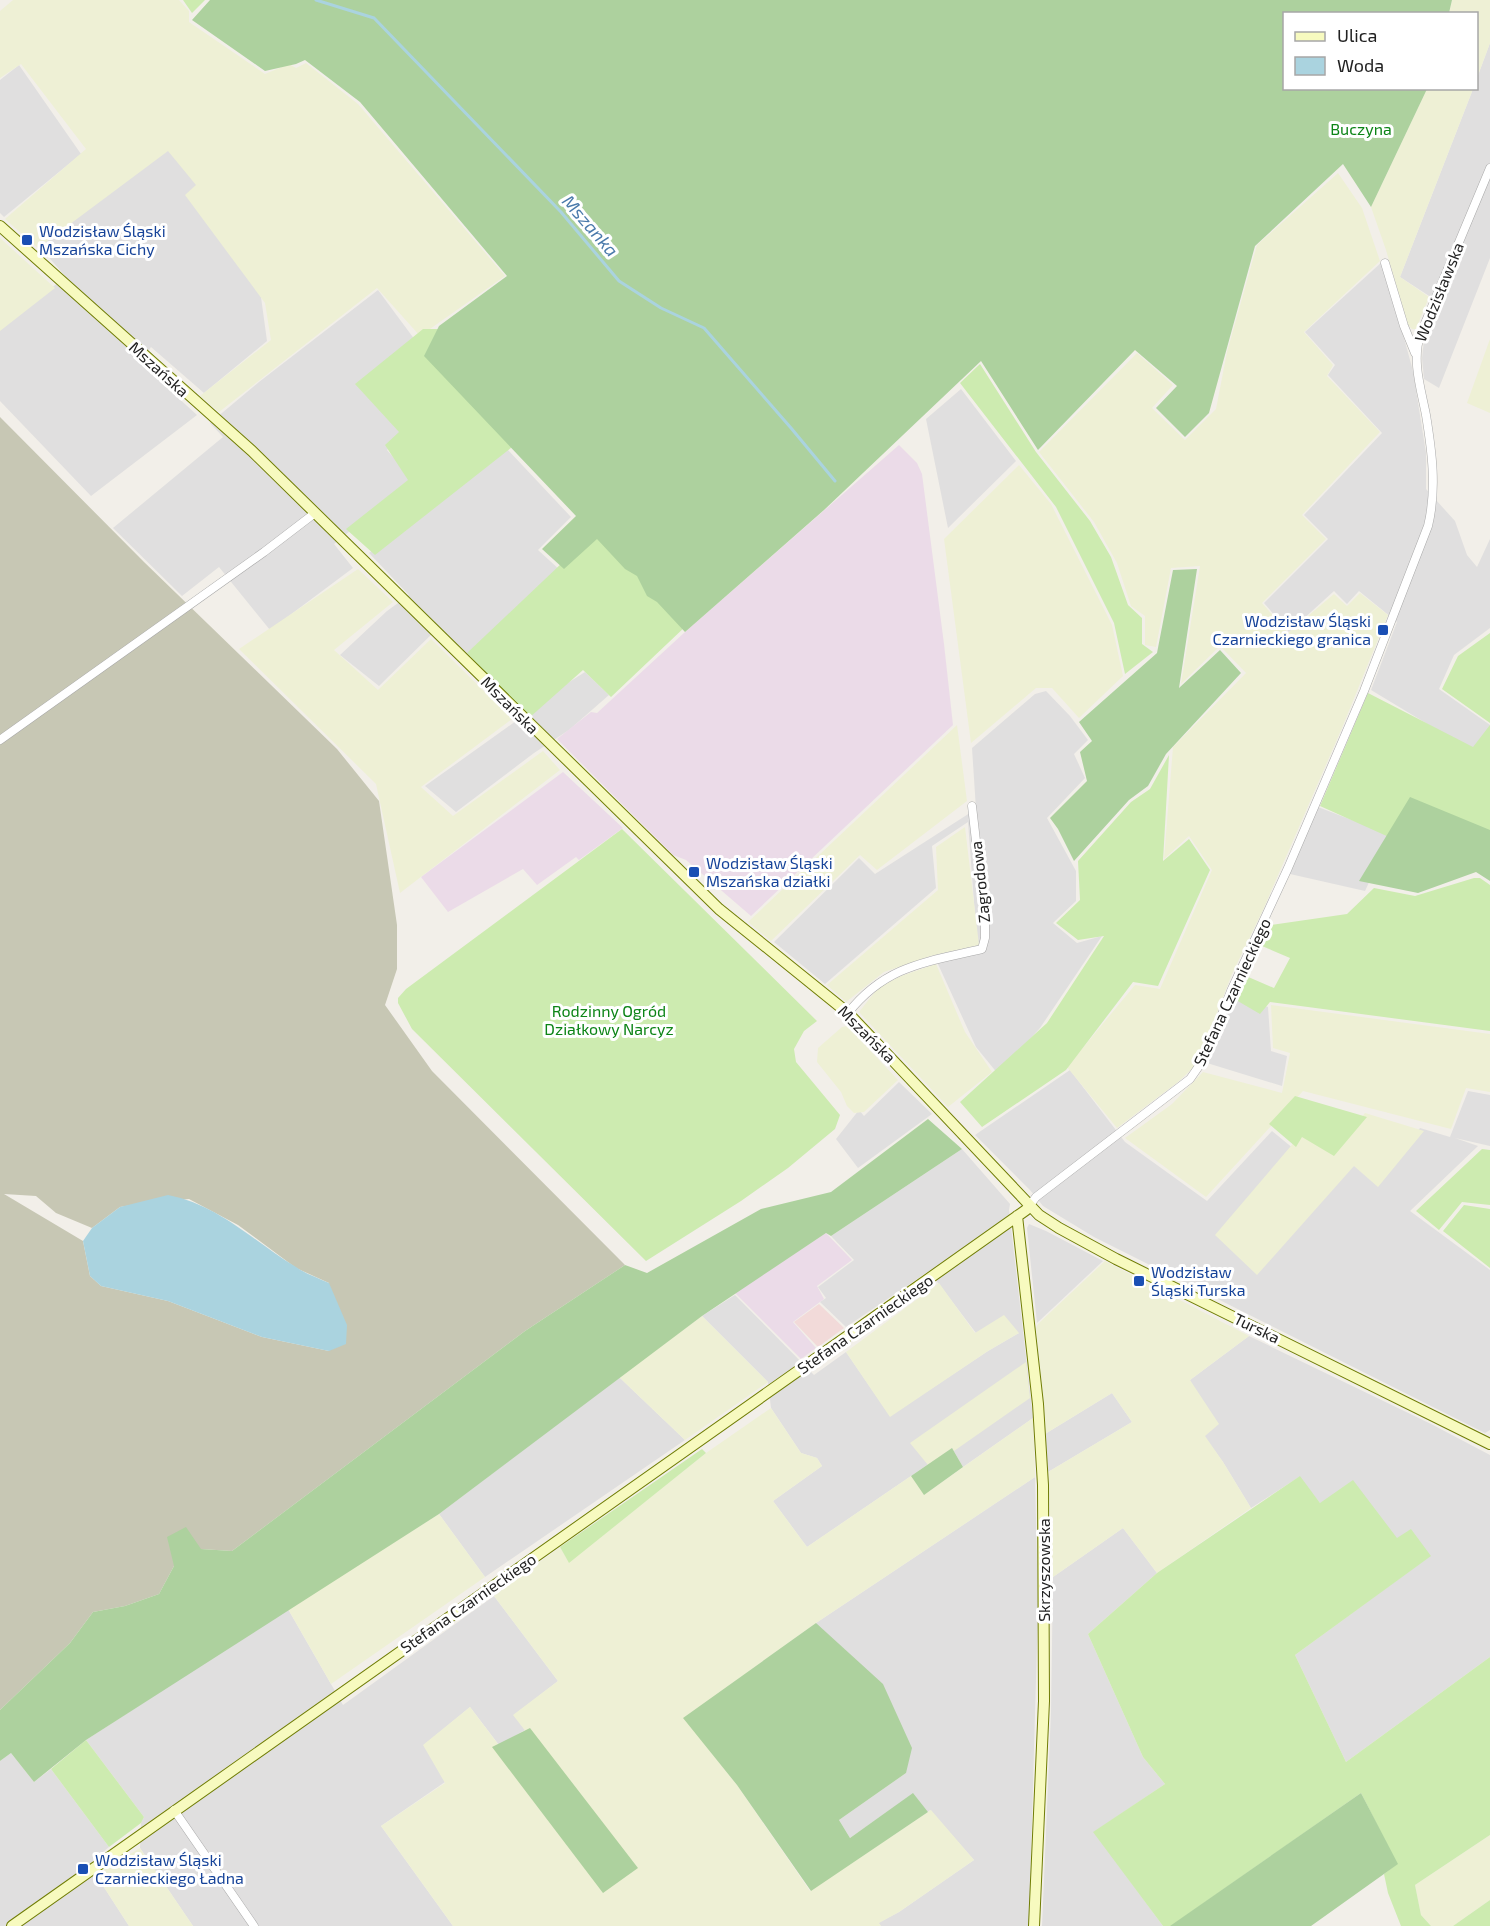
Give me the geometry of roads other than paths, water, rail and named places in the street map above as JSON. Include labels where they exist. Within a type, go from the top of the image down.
[{"type":"street","name":"Wodzisławska","points":[[1433,492],[1430,442],[1415,353],[1421,333],[1490,168]]},
{"type":"street","name":"Mszańska","points":[[0,226],[252,451],[719,909],[848,1013],[1029,1206]]},
{"type":"street","points":[[1385,263],[1404,326],[1415,353]]},
{"type":"street","name":"Stefana Czarnieckiego","points":[[12,1926],[1017,1216],[1036,1197],[1190,1078],[1206,1056],[1231,991],[1280,888],[1364,691],[1422,542],[1430,517],[1433,492]]},
{"type":"street","points":[[0,740],[315,513]]},
{"type":"street","name":"Zagrodowa","points":[[848,1013],[883,979],[916,964],[982,949],[985,938],[985,920],[972,806]]},
{"type":"street","name":"Turska","points":[[1029,1206],[1055,1226],[1116,1258],[1490,1444]]},
{"type":"street","name":"Skrzyszowska","points":[[1017,1216],[1038,1404],[1043,1485],[1044,1701],[1034,1926]]},
{"type":"street","points":[[174,1810],[254,1926]]},
{"type":"water","points":[[168,1195],[220,1215],[280,1257],[308,1274],[329,1283],[347,1325],[346,1344],[329,1351],[262,1337],[168,1301],[101,1286],[90,1276],[83,1241],[92,1228],[120,1207]]},
{"type":"waterway","name":"Mszanka","points":[[316,0],[374,18],[561,212],[619,281],[661,308],[704,328],[835,481]]},
{"type":"place","name":"Wodzisław Śląski Mszańska Cichy","points":[[27,240]]},
{"type":"place","name":"Wodzisław Śląski Czarnieckiego granica","points":[[1383,630]]},
{"type":"place","name":"Wodzisław Śląski Mszańska działki","points":[[694,872]]},
{"type":"place","name":"Wodzisław Śląski Turska","points":[[1139,1281]]},
{"type":"place","name":"Wodzisław Śląski Czarnieckiego Ładna","points":[[83,1869]]},
{"type":"park label","name":"Buczyna","points":[[1361,129]]},
{"type":"park label","name":"Rodzinny Ogród Działkowy Narcyz","points":[[609,1020]]}]
